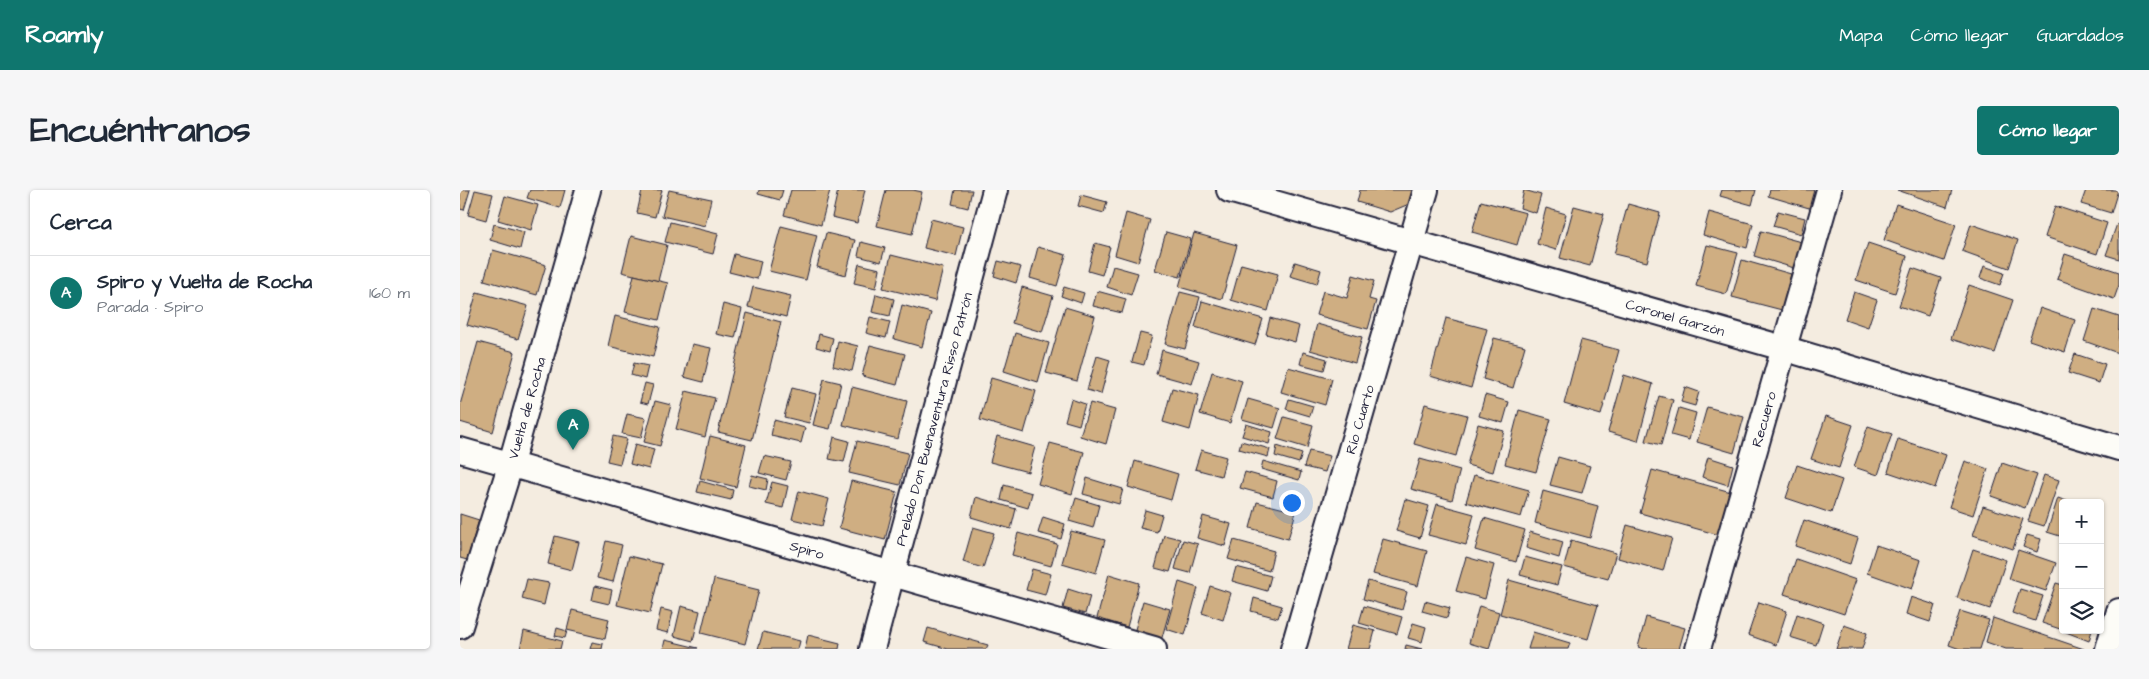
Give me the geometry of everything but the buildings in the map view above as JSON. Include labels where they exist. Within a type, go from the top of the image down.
[{"type":"street","name":"Vuelta de Rocha","points":[[460,626],[511,463],[588,190]]},
{"type":"street","name":"Prelado Don Buenaventura Risso Patrón","points":[[872,649],[995,190]]},
{"type":"street","name":"Coronel Garzón","points":[[1229,190],[1783,348],[2119,448]]},
{"type":"street","name":"Río Cuarto","points":[[1293,649],[1426,190]]},
{"type":"street","name":"Recuero","points":[[1698,649],[1829,190]]},
{"type":"street","name":"Spiro","points":[[460,450],[892,572],[1154,649]]},
{"type":"street","points":[[2108,649],[2119,611]]},
{"type":"place","name":"Spiro y Vuelta de Rocha","points":[[573,450]]}]
